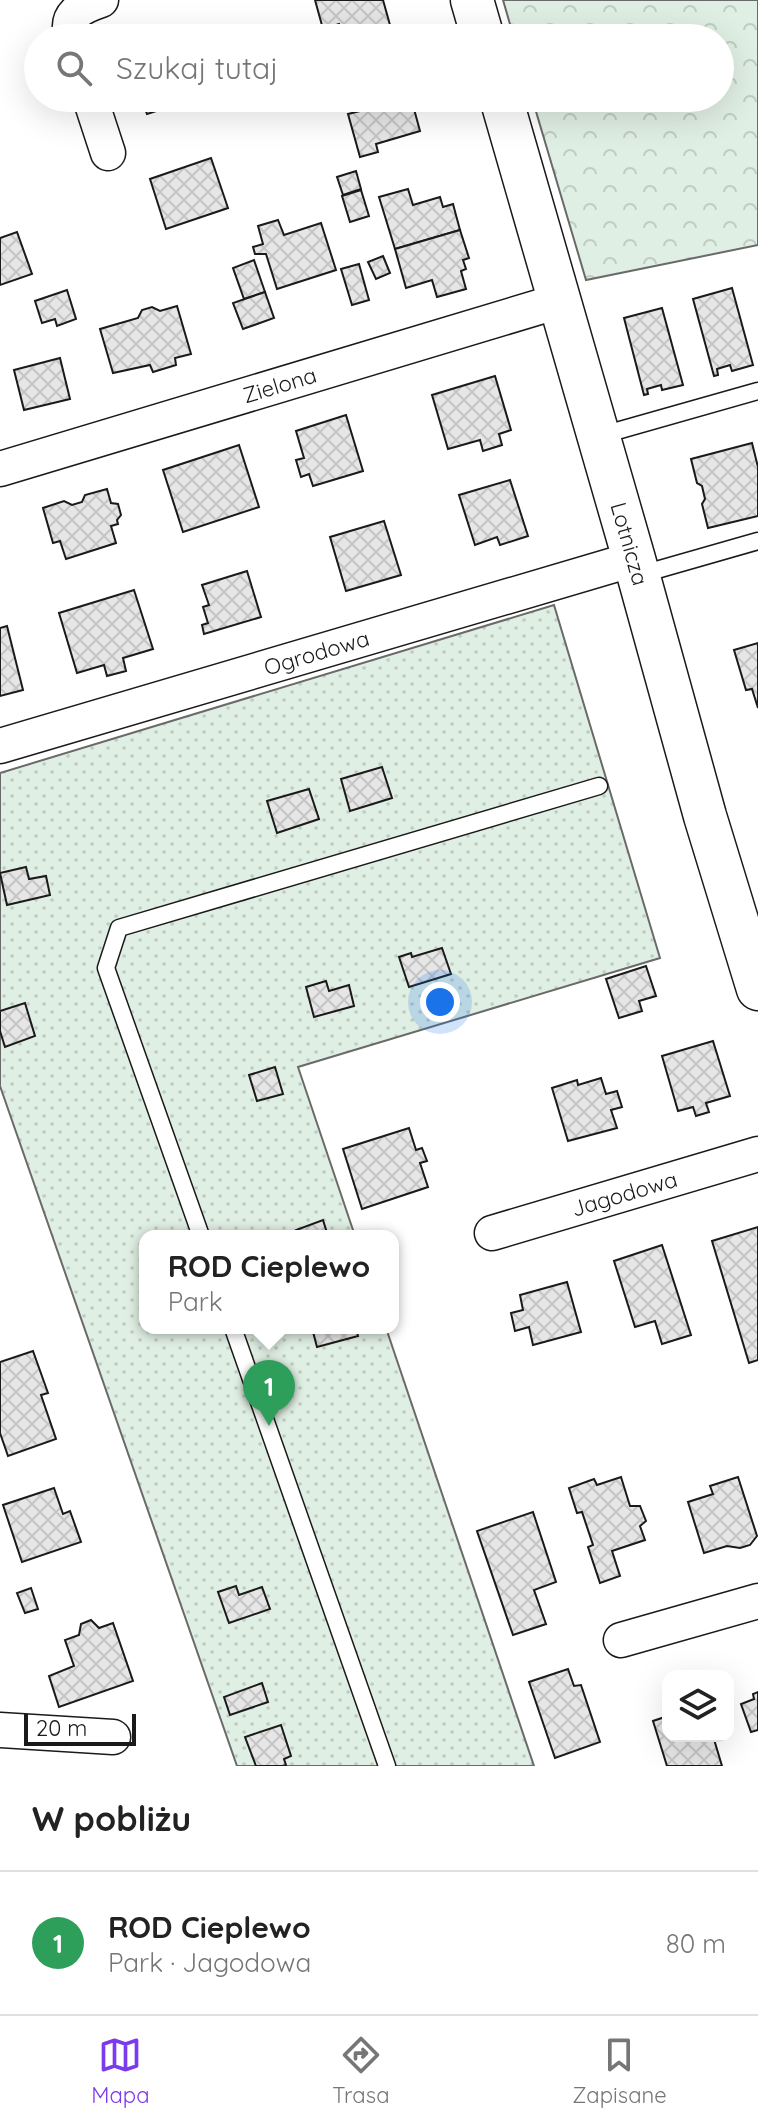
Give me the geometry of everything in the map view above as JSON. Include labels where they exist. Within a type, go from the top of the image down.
[{"type":"street","points":[[69,24],[72,15],[81,7],[101,0]]},
{"type":"street","points":[[472,0],[479,24]]},
{"type":"street","points":[[95,112],[108,153]]},
{"type":"street","name":"Lotnicza","points":[[505,112],[705,816],[758,989]]},
{"type":"street","name":"Zielona","points":[[0,469],[559,301]]},
{"type":"street","name":"Ogrodowa","points":[[0,746],[636,567]]},
{"type":"street","name":"Jagodowa","points":[[492,1233],[758,1154]]},
{"type":"street","points":[[621,1640],[758,1601]]},
{"type":"street","points":[[0,1730],[113,1737]]},
{"type":"lane","points":[[597,436],[758,391]]},
{"type":"lane","points":[[636,567],[758,541]]},
{"type":"lane","points":[[199,1230],[106,968],[119,928],[599,786]]},
{"type":"lane","points":[[235,1334],[387,1766]]},
{"type":"green space","points":[[503,0],[758,0],[758,245],[586,280],[536,112],[734,112],[734,24],[510,24]]},
{"type":"green space","points":[[554,605],[660,958],[298,1067],[353,1230],[139,1230],[139,1334],[388,1334],[534,1766],[237,1766],[0,1086],[0,773]]},
{"type":"building","points":[[315,0],[383,0],[390,24],[339,24],[322,24]]},
{"type":"building","points":[[415,112],[420,131],[376,144],[378,152],[360,157],[348,114]]},
{"type":"building","points":[[211,158],[228,208],[166,229],[150,179]]},
{"type":"building","points":[[356,171],[361,189],[343,195],[337,177]]},
{"type":"building","points":[[408,189],[413,205],[440,197],[443,207],[453,204],[460,230],[395,249],[379,197]]},
{"type":"building","points":[[361,190],[369,216],[350,222],[342,196]]},
{"type":"building","points":[[278,220],[284,235],[321,223],[336,270],[277,289],[266,254],[255,254],[253,247],[263,244],[258,226]]},
{"type":"building","points":[[460,230],[469,258],[463,260],[466,269],[461,271],[466,289],[437,297],[432,280],[406,288],[395,249]]},
{"type":"building","points":[[17,232],[32,274],[0,285],[0,238]]},
{"type":"building","points":[[383,256],[390,273],[376,279],[368,262]]},
{"type":"building","points":[[254,260],[265,292],[244,299],[233,268]]},
{"type":"building","points":[[359,264],[369,300],[352,305],[341,269]]},
{"type":"building","points":[[732,288],[753,365],[732,371],[730,365],[717,369],[718,375],[714,376],[693,299]]},
{"type":"building","points":[[67,290],[76,319],[57,326],[55,319],[42,323],[35,301]]},
{"type":"building","points":[[265,292],[274,318],[243,329],[233,303]]},
{"type":"building","points":[[177,306],[191,354],[175,358],[176,365],[153,372],[150,365],[113,373],[100,329],[138,318],[142,310],[152,307],[160,311]]},
{"type":"building","points":[[662,308],[683,385],[662,390],[661,385],[647,389],[648,394],[644,395],[624,318]]},
{"type":"building","points":[[60,358],[70,399],[24,410],[14,370]]},
{"type":"building","points":[[495,376],[511,430],[499,434],[502,445],[483,451],[480,440],[448,449],[432,395]]},
{"type":"building","points":[[346,415],[363,471],[313,486],[309,474],[301,477],[296,460],[304,458],[296,431]]},
{"type":"building","points":[[752,443],[758,467],[758,516],[708,528],[702,504],[705,499],[702,486],[697,483],[691,459]]},
{"type":"building","points":[[239,445],[259,507],[183,532],[163,470]]},
{"type":"building","points":[[510,480],[528,536],[500,545],[497,537],[475,545],[459,495]]},
{"type":"building","points":[[107,489],[111,503],[118,504],[121,515],[118,524],[111,526],[116,543],[66,559],[60,541],[53,543],[43,508],[64,501],[72,505],[82,502],[85,495]]},
{"type":"building","points":[[384,521],[401,575],[346,591],[330,537]]},
{"type":"building","points":[[247,571],[261,617],[204,634],[202,625],[208,623],[203,607],[209,605],[202,585]]},
{"type":"building","points":[[134,590],[153,649],[123,658],[126,671],[107,676],[104,665],[77,673],[59,613]]},
{"type":"building","points":[[7,626],[23,690],[0,696],[0,628]]},
{"type":"building","points":[[758,643],[758,708],[752,689],[746,690],[734,650]]},
{"type":"building","points":[[382,767],[392,798],[350,811],[341,779]]},
{"type":"building","points":[[309,789],[319,819],[277,833],[267,801]]},
{"type":"building","points":[[26,867],[29,879],[46,876],[50,895],[7,905],[0,873]]},
{"type":"building","points":[[442,948],[451,974],[409,987],[399,957],[411,953],[412,957]]},
{"type":"building","points":[[646,966],[656,996],[639,1001],[642,1011],[619,1018],[606,979]]},
{"type":"building","points":[[326,981],[329,991],[349,985],[354,1006],[314,1017],[306,987]]},
{"type":"building","points":[[25,1003],[35,1036],[5,1047],[0,1031],[0,1011]]},
{"type":"building","points":[[713,1041],[730,1096],[706,1103],[709,1112],[696,1116],[693,1107],[678,1111],[662,1056]]},
{"type":"building","points":[[275,1067],[283,1094],[257,1101],[249,1075]]},
{"type":"building","points":[[601,1078],[606,1094],[617,1091],[622,1107],[611,1110],[617,1128],[568,1141],[552,1088],[577,1080],[578,1085]]},
{"type":"building","points":[[409,1128],[416,1150],[422,1148],[427,1161],[420,1163],[428,1187],[362,1209],[343,1149]]},
{"type":"building","points":[[323,1220],[326,1230],[296,1230]]},
{"type":"building","points":[[758,1227],[758,1360],[749,1363],[712,1241]]},
{"type":"building","points":[[662,1245],[691,1335],[662,1344],[655,1321],[635,1327],[614,1261]]},
{"type":"building","points":[[567,1282],[581,1332],[533,1345],[529,1327],[515,1331],[511,1313],[523,1310],[520,1295]]},
{"type":"building","points":[[314,1334],[358,1334],[358,1336],[317,1347]]},
{"type":"building","points":[[33,1351],[48,1393],[41,1395],[56,1439],[8,1456],[0,1433],[0,1362]]},
{"type":"building","points":[[621,1477],[630,1506],[640,1506],[646,1521],[640,1526],[645,1540],[612,1551],[620,1576],[600,1583],[588,1547],[593,1545],[582,1512],[577,1513],[569,1488],[594,1479],[597,1485]]},
{"type":"building","points":[[738,1477],[757,1536],[750,1545],[740,1548],[727,1546],[704,1553],[688,1502],[713,1494],[710,1486]]},
{"type":"building","points":[[54,1488],[63,1514],[70,1511],[81,1542],[22,1562],[3,1505]]},
{"type":"building","points":[[533,1512],[556,1582],[534,1590],[546,1624],[513,1635],[477,1531]]},
{"type":"building","points":[[236,1586],[239,1595],[262,1587],[270,1609],[229,1623],[218,1592]]},
{"type":"building","points":[[31,1588],[38,1609],[25,1613],[17,1593]]},
{"type":"building","points":[[91,1620],[99,1628],[113,1623],[133,1681],[59,1707],[49,1676],[74,1666],[65,1640],[79,1635],[81,1624]]},
{"type":"building","points":[[568,1669],[574,1686],[581,1685],[600,1742],[555,1758],[529,1682]]},
{"type":"building","points":[[262,1683],[268,1702],[230,1715],[224,1697]]},
{"type":"building","points":[[758,1692],[758,1730],[751,1732],[741,1704],[754,1699],[753,1694]]},
{"type":"building","points":[[662,1718],[662,1742],[715,1742],[722,1766],[667,1766],[653,1721]]},
{"type":"building","points":[[281,1725],[291,1756],[284,1759],[286,1765],[256,1766],[245,1737]]},
{"type":"place","name":"ROD Cieplewo","points":[[269,1426]]}]
